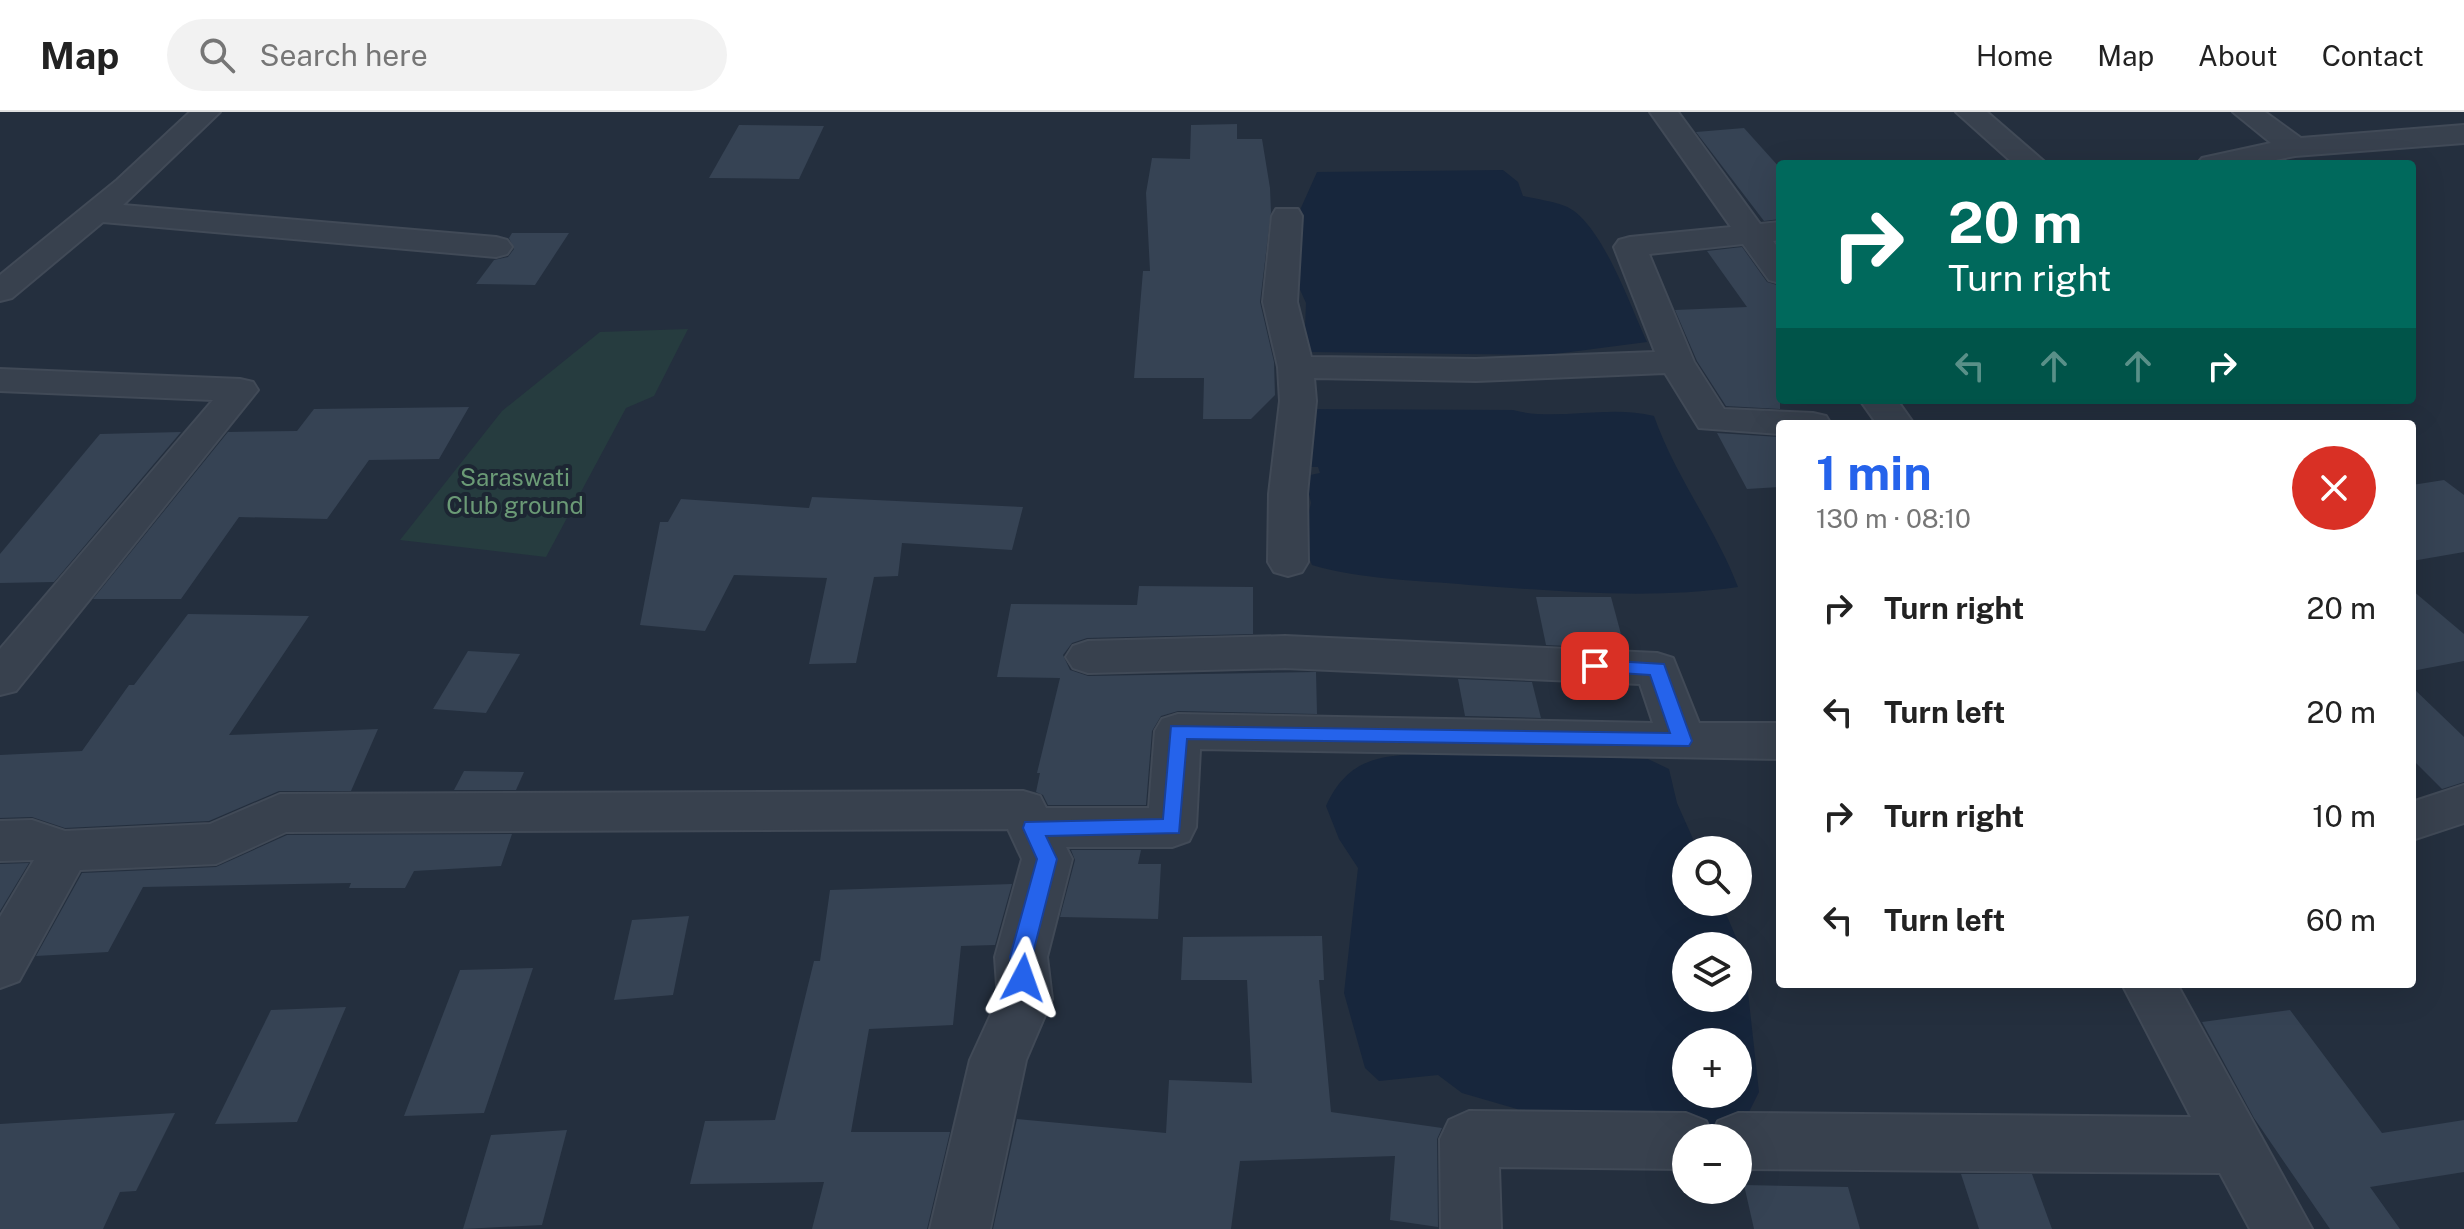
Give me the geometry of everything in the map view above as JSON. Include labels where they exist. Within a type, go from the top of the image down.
[{"type":"street","points":[[0,291],[97,212],[206,112]]},
{"type":"street","points":[[1664,112],[1765,232],[1776,262]]},
{"type":"street","points":[[1970,112],[2027,160]]},
{"type":"street","points":[[2247,112],[2295,147]]},
{"type":"street","points":[[2232,160],[2295,147],[2464,134]]},
{"type":"street","points":[[97,212],[496,247]]},
{"type":"street","points":[[1287,216],[1287,248],[1280,302],[1296,367],[1298,401],[1288,494],[1288,562]]},
{"type":"street","points":[[1765,232],[1630,247],[1676,362],[1712,420],[1776,423]]},
{"type":"street","points":[[1296,367],[1476,370],[1676,362]]},
{"type":"street","points":[[0,380],[240,390],[0,679]]},
{"type":"street","points":[[1088,657],[1285,652],[1657,669],[1682,741]]},
{"type":"street","points":[[1033,828],[1172,827],[1178,731],[1776,741]]},
{"type":"street","points":[[2416,820],[2464,804]]},
{"type":"street","points":[[0,841],[32,840],[65,851],[216,844],[280,813],[1023,810],[1047,859],[1021,957],[1025,999],[998,1060],[960,1229]]},
{"type":"street","points":[[0,965],[65,851]]},
{"type":"street","points":[[2151,988],[2282,1229]]},
{"type":"street","points":[[1471,1229],[1469,1139],[1672,1141]]},
{"type":"street","points":[[1752,1141],[2237,1145]]},
{"type":"green space","name":"Saraswati Club ground","points":[[688,329],[654,396],[626,408],[546,557],[400,540],[502,411],[600,332]]},
{"type":"water","points":[[1503,170],[1518,182],[1523,196],[1565,206],[1591,228],[1614,266],[1647,342],[1547,355],[1310,352],[1305,328],[1306,303],[1297,283],[1296,219],[1317,172]]},
{"type":"water","points":[[1297,409],[1513,410],[1547,414],[1619,412],[1654,416],[1738,587],[1671,593],[1570,592],[1390,579],[1312,565],[1302,540],[1311,503],[1305,476],[1320,473],[1318,467],[1309,467]]},
{"type":"water","points":[[1446,752],[1648,759],[1669,769],[1677,803],[1692,836],[1672,836],[1672,916],[1727,916],[1734,932],[1672,932],[1672,1012],[1750,1012],[1752,1028],[1672,1028],[1672,1108],[1751,1108],[1743,1124],[1672,1124],[1672,1135],[1560,1136],[1537,1132],[1517,1109],[1462,1093],[1438,1075],[1379,1081],[1365,1068],[1344,993],[1358,868],[1339,839],[1326,806],[1348,774],[1361,765],[1391,756]]},
{"type":"water","points":[[1752,1029],[1759,1092],[1752,1106]]},
{"type":"building","points":[[1237,124],[1237,139],[1262,139],[1270,188],[1271,212],[1260,302],[1274,362],[1275,395],[1251,419],[1203,419],[1204,378],[1134,378],[1143,271],[1150,271],[1146,193],[1152,158],[1190,159],[1191,125]]},
{"type":"building","points":[[739,125],[824,126],[799,179],[709,178]]},
{"type":"building","points":[[1744,128],[1776,164],[1776,220],[1764,221],[1696,132]]},
{"type":"building","points":[[512,233],[569,233],[535,285],[476,284],[494,260],[508,257],[514,249],[509,238]]},
{"type":"building","points":[[1742,247],[1767,282],[1776,285],[1776,404],[1780,404],[1780,409],[1726,406],[1697,361],[1675,310],[1747,307],[1707,251]]},
{"type":"building","points":[[469,407],[439,459],[369,460],[327,519],[239,517],[181,599],[93,599],[228,432],[297,431],[314,409]]},
{"type":"building","points":[[181,432],[54,582],[0,583],[0,554],[100,434]]},
{"type":"building","points":[[1717,433],[1776,437],[1776,487],[1747,489]]},
{"type":"building","points":[[2444,480],[2464,495],[2464,552],[2416,560],[2416,484]]},
{"type":"building","points":[[812,497],[1023,507],[1012,550],[902,543],[898,576],[874,577],[856,663],[809,664],[827,578],[734,575],[705,631],[640,625],[660,522],[668,522],[681,499],[809,508]]},
{"type":"building","points":[[1139,586],[1253,587],[1253,634],[1087,638],[1072,643],[1063,655],[1070,670],[1088,676],[1316,672],[1317,714],[1178,711],[1161,716],[1152,731],[1146,805],[1048,805],[1043,795],[1036,792],[1040,773],[1037,773],[1060,678],[997,677],[1011,604],[1137,605]]},
{"type":"building","points":[[2416,593],[2464,634],[2464,661],[2416,670]]},
{"type":"building","points":[[1536,597],[1611,597],[1625,649],[1546,645]]},
{"type":"building","points":[[188,614],[309,616],[229,735],[378,729],[351,791],[279,791],[209,821],[65,828],[32,817],[0,818],[0,755],[82,751],[129,685],[134,685]]},
{"type":"building","points":[[468,651],[520,654],[486,713],[433,709]]},
{"type":"building","points":[[1458,679],[1532,682],[1541,718],[1465,716]]},
{"type":"building","points":[[2416,691],[2464,737],[2464,782],[2442,789],[2416,763]]},
{"type":"building","points":[[464,771],[524,772],[516,790],[454,790]]},
{"type":"building","points":[[512,834],[501,866],[414,871],[405,888],[349,888],[351,883],[143,887],[108,952],[36,956],[82,873],[216,867],[287,835]]},
{"type":"building","points":[[1071,850],[1141,850],[1138,864],[1161,864],[1158,919],[1060,917],[1075,860]]},
{"type":"building","points":[[29,863],[0,911],[0,864]]},
{"type":"building","points":[[1012,884],[995,945],[961,946],[953,1025],[869,1029],[851,1132],[950,1132],[927,1229],[812,1229],[824,1182],[690,1184],[705,1121],[775,1120],[814,961],[820,961],[830,890]]},
{"type":"building","points":[[689,916],[673,995],[614,1000],[632,920]]},
{"type":"building","points":[[1322,936],[1324,980],[1319,980],[1331,1112],[1442,1128],[1437,1139],[1438,1227],[1390,1220],[1395,1156],[1240,1161],[1231,1229],[993,1229],[1017,1119],[1166,1133],[1169,1080],[1252,1083],[1247,980],[1181,980],[1183,937]]},
{"type":"building","points":[[533,968],[484,1113],[404,1116],[460,970]]},
{"type":"building","points":[[346,1007],[297,1122],[215,1124],[271,1010]]},
{"type":"building","points":[[2290,1010],[2382,1133],[2464,1120],[2464,1172],[2370,1187],[2400,1229],[2330,1229],[2254,1118],[2202,1022]]},
{"type":"building","points":[[175,1113],[136,1191],[120,1192],[103,1229],[0,1229],[0,1124]]},
{"type":"building","points":[[567,1130],[542,1225],[463,1229],[491,1135]]},
{"type":"building","points":[[1961,1174],[2032,1174],[2052,1229],[1979,1229]]},
{"type":"building","points":[[1752,1185],[1848,1187],[1860,1229],[1754,1229],[1748,1204],[1752,1204]]},
{"type":"route","points":[[1023,978],[1021,957],[1047,859],[1033,828],[1172,827],[1178,731],[1682,741],[1657,669],[1595,666]]}]
